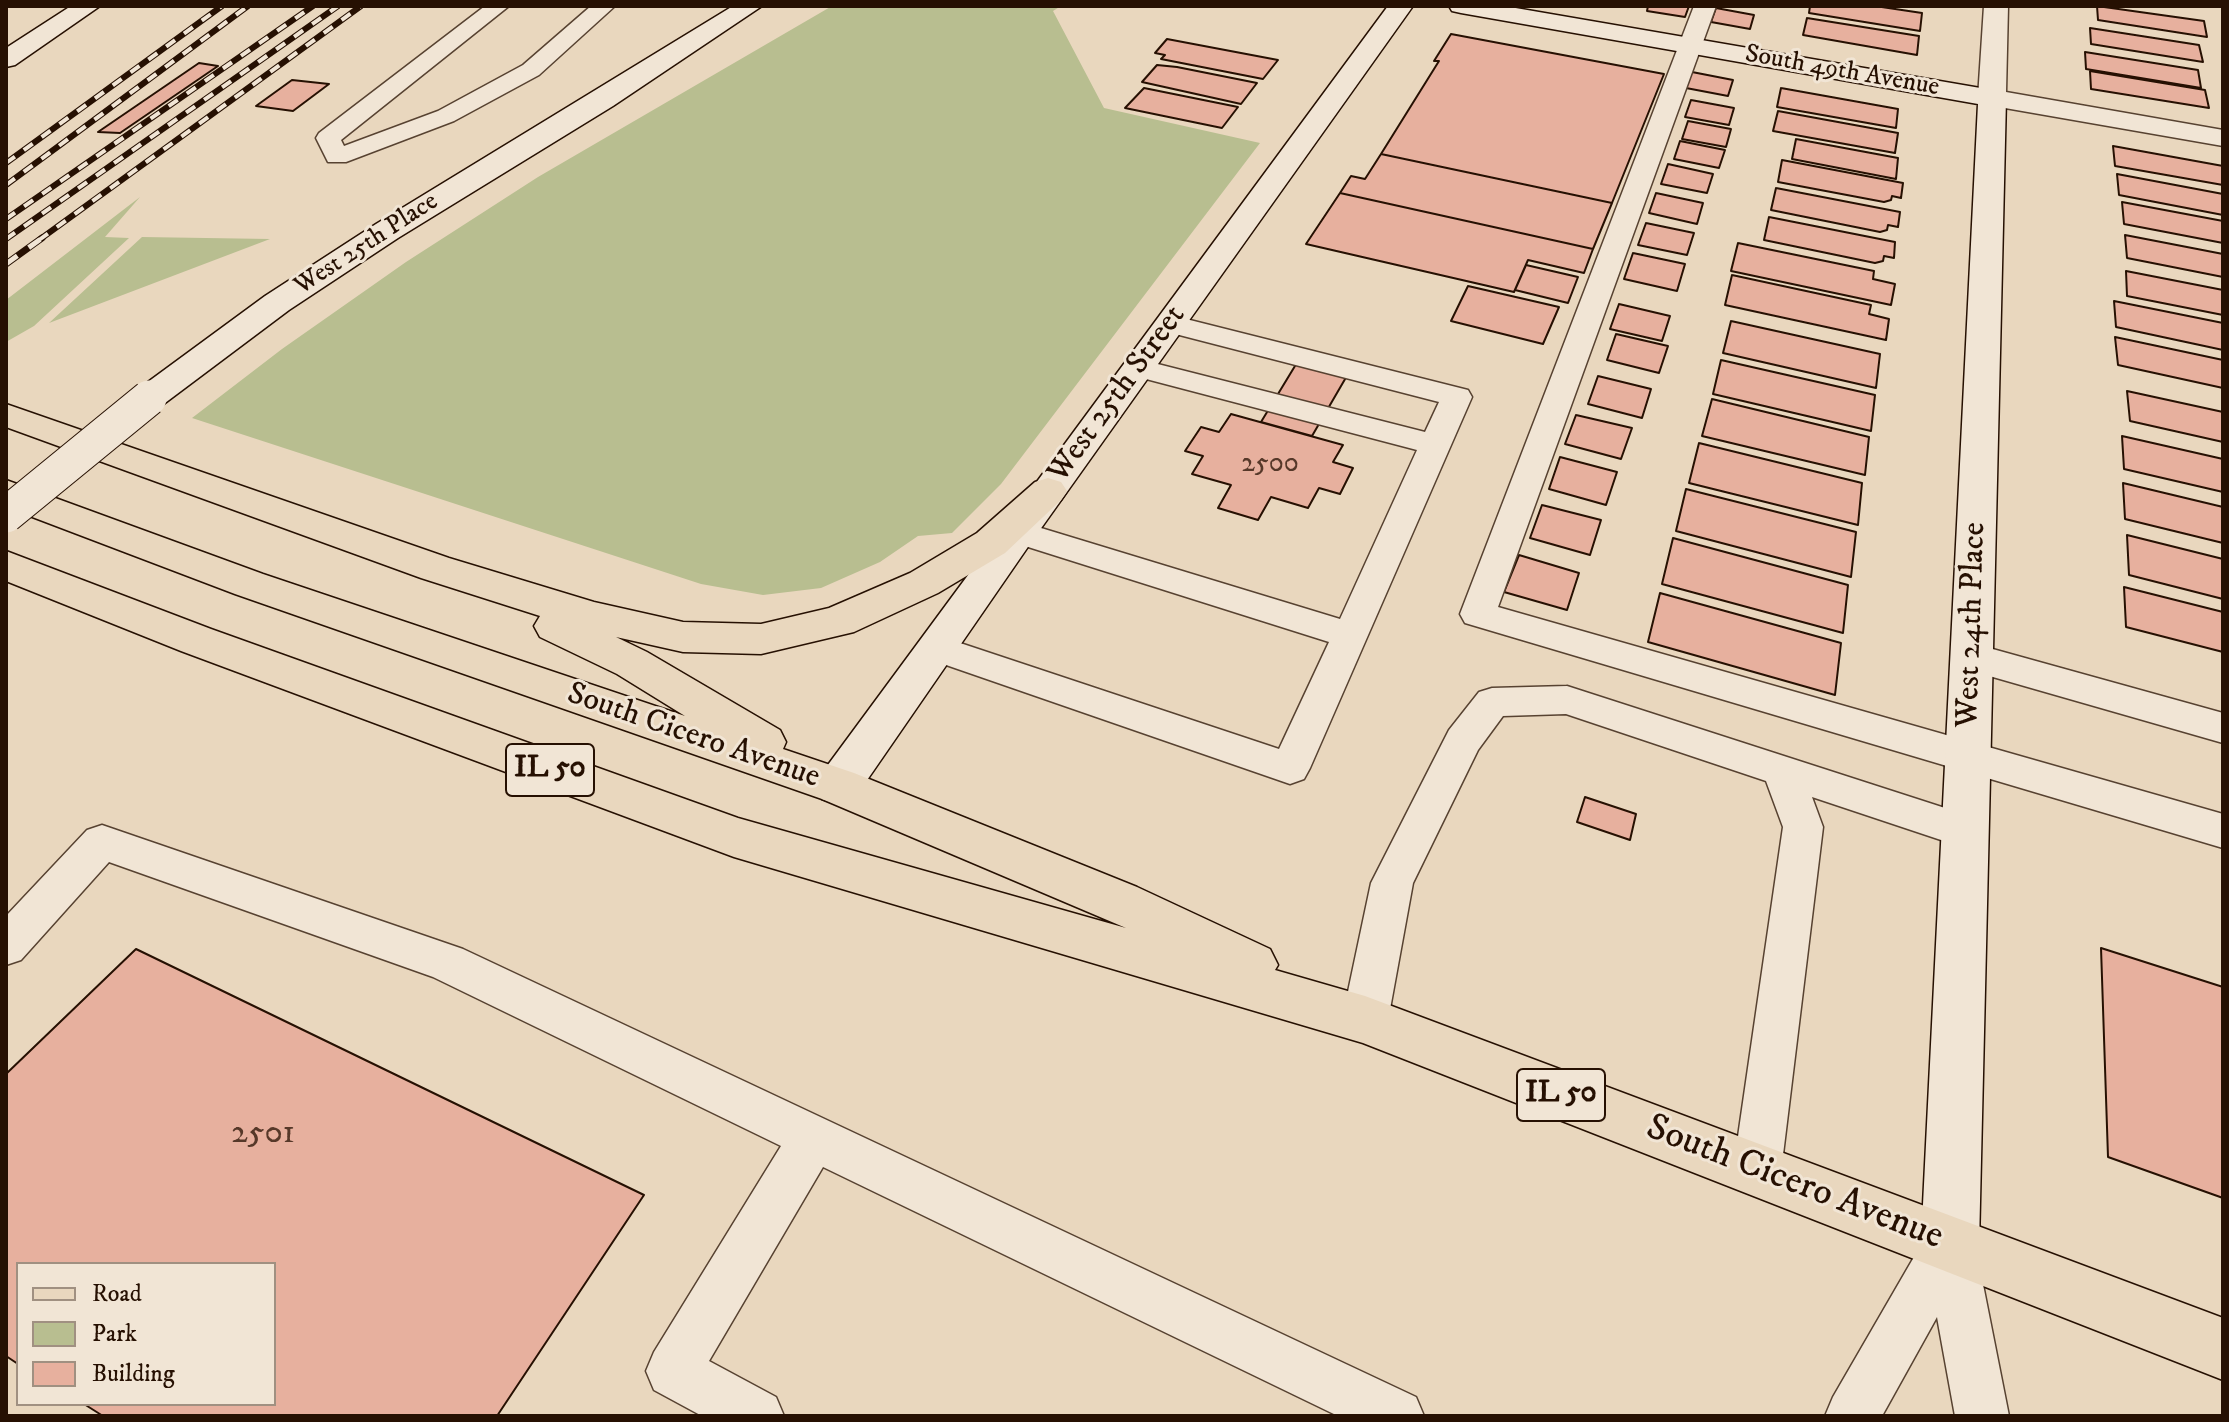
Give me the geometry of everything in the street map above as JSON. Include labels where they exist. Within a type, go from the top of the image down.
[{"type":"main road","points":[[6,415],[435,568],[593,617],[683,637],[761,639],[839,621],[924,583],[991,543],[1048,491]]},
{"type":"main road","name":"South Cicero Avenue","points":[[6,493],[351,620],[838,786],[1120,902],[1365,1020],[2223,1349]]},
{"type":"main road","name":"South Cicero Avenue","points":[[6,565],[210,645],[734,837],[1365,1020]]},
{"type":"main road","points":[[435,568],[632,663],[838,786]]},
{"type":"street","points":[[6,59],[88,6]]},
{"type":"street","name":"West 25th Place","points":[[6,515],[149,398],[277,303],[387,231],[603,100],[750,6]]},
{"type":"street","name":"West 25th Street","points":[[838,786],[1018,532],[1401,6]]},
{"type":"street","name":"South 49th Avenue","points":[[1461,6],[2223,138]]},
{"type":"street","name":"West 24th Place","points":[[1950,1244],[1996,6]]},
{"type":"lane","points":[[498,6],[328,138],[337,157],[446,116],[531,70],[604,6]]},
{"type":"lane","points":[[1705,6],[1478,614],[2223,831]]},
{"type":"lane","points":[[936,648],[1290,768],[1457,397],[1170,324]]},
{"type":"lane","points":[[1138,368],[1436,445]]},
{"type":"lane","points":[[1018,532],[1350,635]]},
{"type":"lane","points":[[1971,657],[2223,728]]},
{"type":"lane","points":[[1365,1020],[1392,883],[1463,741],[1492,702],[1567,700],[1965,831]]},
{"type":"lane","points":[[1757,1171],[1803,827],[1783,773]]},
{"type":"lane","points":[[6,946],[102,842],[447,963],[1397,1416]]},
{"type":"lane","points":[[757,1416],[673,1371],[813,1138]]},
{"type":"lane","points":[[1852,1416],[1950,1244]]},
{"type":"lane","points":[[1950,1244],[1982,1416]]},
{"type":"green space","points":[[832,6],[1061,6],[1053,11],[1104,108],[1260,143],[1001,484],[952,533],[918,536],[880,562],[821,588],[763,595],[701,584],[192,418],[282,349],[406,262],[538,177]]},
{"type":"green space","points":[[140,197],[105,237],[129,238],[34,326],[6,342],[6,300]]},
{"type":"green space","points":[[142,237],[270,239],[49,323]]},
{"type":"building","points":[[1648,6],[1689,6],[1685,17],[1647,11]]},
{"type":"building","points":[[1810,6],[1875,6],[1922,13],[1920,31],[1809,13]]},
{"type":"building","points":[[2097,6],[2204,21],[2207,37],[2098,20]]},
{"type":"building","points":[[1716,8],[1754,15],[1750,29],[1711,22]]},
{"type":"building","points":[[1807,18],[1919,36],[1917,55],[1803,35]]},
{"type":"building","points":[[2090,28],[2199,45],[2203,62],[2091,44]]},
{"type":"building","points":[[1451,34],[1664,74],[1612,203],[1381,154],[1439,61],[1434,61]]},
{"type":"building","points":[[1167,39],[1278,60],[1263,79],[1161,59],[1165,55],[1155,53]]},
{"type":"building","points":[[2085,52],[2198,70],[2201,88],[2086,69]]},
{"type":"building","points":[[199,63],[218,66],[120,133],[98,132]]},
{"type":"building","points":[[1157,65],[1257,83],[1241,104],[1142,82]]},
{"type":"building","points":[[2090,71],[2205,90],[2209,108],[2091,89]]},
{"type":"building","points":[[1692,72],[1733,80],[1728,96],[1686,88]]},
{"type":"building","points":[[292,80],[329,84],[293,111],[256,106]]},
{"type":"building","points":[[1144,88],[1238,107],[1222,128],[1125,108]]},
{"type":"building","points":[[1781,88],[1898,109],[1896,128],[1777,107]]},
{"type":"building","points":[[1691,100],[1734,108],[1729,125],[1685,117]]},
{"type":"building","points":[[1778,111],[1898,133],[1895,153],[1773,131]]},
{"type":"building","points":[[1688,121],[1731,129],[1726,147],[1682,139]]},
{"type":"building","points":[[1796,139],[1898,158],[1896,179],[1792,159]]},
{"type":"building","points":[[1680,141],[1725,150],[1719,168],[1674,159]]},
{"type":"building","points":[[2113,146],[2223,166],[2223,185],[2115,166]]},
{"type":"building","points":[[1381,154],[1612,203],[1593,249],[1340,193],[1351,176],[1365,179]]},
{"type":"building","points":[[1782,160],[1903,183],[1901,198],[1892,196],[1891,200],[1884,202],[1778,182]]},
{"type":"building","points":[[1668,164],[1713,174],[1707,193],[1661,184]]},
{"type":"building","points":[[2117,174],[2223,194],[2223,215],[2119,195]]},
{"type":"building","points":[[1776,188],[1900,212],[1898,227],[1888,225],[1887,230],[1880,232],[1771,210]]},
{"type":"building","points":[[1340,193],[1593,249],[1584,273],[1528,260],[1514,292],[1306,244]]},
{"type":"building","points":[[1656,193],[1703,203],[1697,224],[1649,213]]},
{"type":"building","points":[[2122,202],[2223,221],[2223,243],[2124,224]]},
{"type":"building","points":[[1769,217],[1895,242],[1894,258],[1884,256],[1883,261],[1875,263],[1764,240]]},
{"type":"building","points":[[1646,223],[1694,233],[1687,255],[1638,245]]},
{"type":"building","points":[[2125,235],[2223,254],[2223,277],[2127,258]]},
{"type":"building","points":[[1738,243],[1874,271],[1873,279],[1895,284],[1891,305],[1731,271]]},
{"type":"building","points":[[1633,253],[1685,264],[1677,291],[1624,279]]},
{"type":"building","points":[[1526,265],[1578,277],[1568,303],[1515,290]]},
{"type":"building","points":[[2126,271],[2223,290],[2223,315],[2127,296]]},
{"type":"building","points":[[1732,275],[1871,305],[1869,314],[1889,319],[1886,340],[1725,305]]},
{"type":"building","points":[[1468,286],[1559,307],[1543,344],[1451,321]]},
{"type":"building","points":[[2114,301],[2223,323],[2223,350],[2116,327]]},
{"type":"building","points":[[1619,304],[1670,316],[1662,341],[1610,329]]},
{"type":"building","points":[[1731,321],[1880,354],[1876,388],[1723,353]]},
{"type":"building","points":[[1616,334],[1668,346],[1659,373],[1607,360]]},
{"type":"building","points":[[2115,337],[2223,360],[2223,388],[2118,365]]},
{"type":"building","points":[[1721,360],[1875,395],[1871,431],[1713,394]]},
{"type":"building","points":[[1298,361],[1348,374],[1312,436],[1261,422]]},
{"type":"building","points":[[1598,376],[1651,389],[1642,418],[1588,404]]},
{"type":"building","points":[[2127,391],[2223,412],[2223,442],[2130,421]]},
{"type":"building","points":[[1712,399],[1869,437],[1865,475],[1702,436]]},
{"type":"building","points":[[1231,414],[1343,445],[1333,462],[1353,468],[1340,494],[1319,488],[1308,508],[1271,497],[1258,520],[1218,508],[1231,485],[1192,474],[1203,456],[1185,451],[1201,427],[1219,432]]},
{"type":"building","points":[[1576,415],[1632,428],[1621,459],[1565,444]]},
{"type":"building","points":[[2122,436],[2223,459],[2223,492],[2124,469]]},
{"type":"building","points":[[1699,443],[1862,483],[1858,525],[1689,483]]},
{"type":"building","points":[[1560,457],[1617,472],[1606,505],[1549,489]]},
{"type":"building","points":[[2123,483],[2223,507],[2223,543],[2125,519]]},
{"type":"building","points":[[1686,489],[1856,532],[1851,577],[1676,531]]},
{"type":"building","points":[[1542,505],[1601,520],[1590,555],[1530,538]]},
{"type":"building","points":[[2127,535],[2223,559],[2223,599],[2129,575]]},
{"type":"building","points":[[1673,538],[1848,585],[1843,633],[1662,584]]},
{"type":"building","points":[[1519,555],[1579,573],[1567,610],[1504,592]]},
{"type":"building","points":[[2124,587],[2223,612],[2223,652],[2126,627]]},
{"type":"building","points":[[1660,593],[1841,643],[1835,695],[1648,642]]},
{"type":"building","points":[[1585,797],[1636,814],[1630,840],[1577,822]]},
{"type":"building","points":[[2101,948],[2223,987],[2223,1198],[2108,1157]]},
{"type":"building","points":[[136,949],[644,1195],[497,1416],[103,1416],[87,1406],[276,1406],[276,1262],[16,1262],[16,1363],[6,1356],[6,1074]]},
{"type":"railway","points":[[6,163],[222,6]]},
{"type":"railway","points":[[6,185],[248,6]]},
{"type":"railway","points":[[6,219],[313,6]]},
{"type":"railway","points":[[6,239],[338,6]]},
{"type":"railway","points":[[39,240],[361,6]]},
{"type":"railway","points":[[6,264],[42,238]]}]
